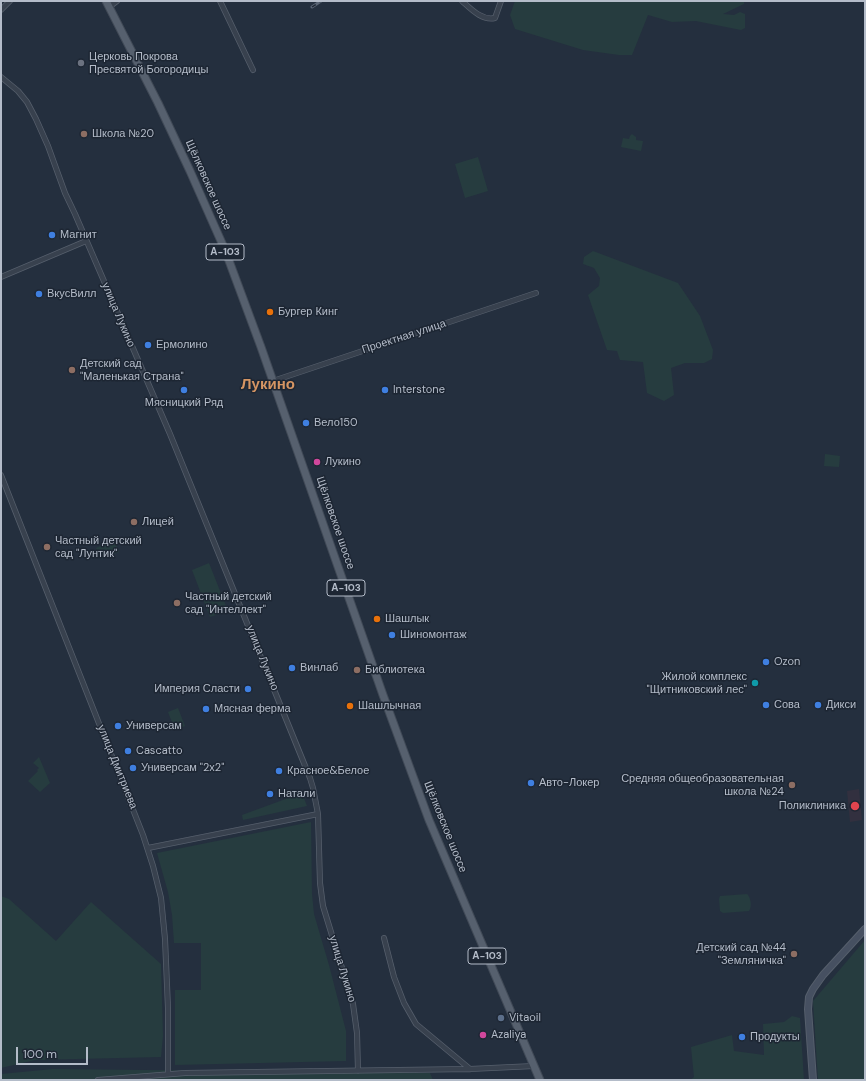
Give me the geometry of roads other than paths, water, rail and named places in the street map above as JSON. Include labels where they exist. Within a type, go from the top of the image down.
[{"type":"main road","name":"Щёлковское шоссе","points":[[108,4],[158,103],[209,213],[228,258],[273,381],[383,695],[429,820],[540,1080]]},
{"type":"main road","points":[[812,1080],[808,1009],[809,998],[813,989],[823,975],[865,929]]},
{"type":"street","points":[[1,10],[10,1]]},
{"type":"street","points":[[108,4],[117,1]]},
{"type":"street","points":[[220,1],[253,70]]},
{"type":"street","points":[[462,1],[482,17],[490,19],[495,18],[501,1]]},
{"type":"street","name":"улица Лукино","points":[[1,77],[18,91],[27,102],[48,146],[65,193],[170,434],[310,778],[318,814],[320,883],[323,906],[353,1004],[357,1033],[358,1070]]},
{"type":"street","points":[[1,277],[86,241]]},
{"type":"street","name":"Проектная улица","points":[[273,381],[536,293]]},
{"type":"street","name":"улица Дмитриева","points":[[1,475],[148,848],[161,898],[163,919],[168,1008],[168,1074]]},
{"type":"street","points":[[148,848],[318,814]]},
{"type":"street","points":[[384,938],[394,977],[404,1003],[416,1024],[470,1069]]},
{"type":"street","points":[[98,1080],[168,1074],[470,1069],[534,1066]]},
{"type":"railway","points":[[312,7],[321,1]]},
{"type":"place","name":"Церковь Покрова Пресвятой Богородицы","points":[[81,63]]},
{"type":"place","name":"Школа №20","points":[[84,134]]},
{"type":"place","name":"Магнит","points":[[52,235]]},
{"type":"place","name":"ВкусВилл","points":[[39,294]]},
{"type":"place","name":"Бургер Кинг","points":[[270,312]]},
{"type":"place","name":"Ермолино","points":[[148,345]]},
{"type":"place","name":"Детский сад \"Маленькая Страна\"","points":[[72,370]]},
{"type":"place","name":"Мясницкий Ряд","points":[[184,390]]},
{"type":"place","name":"Interstone","points":[[385,390]]},
{"type":"place","name":"Вело150","points":[[306,423]]},
{"type":"place","name":"Лукино","points":[[317,462]]},
{"type":"place","name":"Лицей","points":[[134,522]]},
{"type":"place","name":"Частный детский сад \"Лунтик\"","points":[[47,547]]},
{"type":"place","name":"Частный детский сад \"Интеллект\"","points":[[177,603]]},
{"type":"place","name":"Шашлык","points":[[377,619]]},
{"type":"place","name":"Шиномонтаж","points":[[392,635]]},
{"type":"place","name":"Ozon","points":[[766,662]]},
{"type":"place","name":"Винлаб","points":[[292,668]]},
{"type":"place","name":"Библиотека","points":[[357,670]]},
{"type":"place","name":"Жилой комплекс \"Щитниковский лес\"","points":[[755,683]]},
{"type":"place","name":"Империя Сласти","points":[[248,689]]},
{"type":"place","name":"Сова","points":[[766,705]]},
{"type":"place","name":"Дикси","points":[[818,705]]},
{"type":"place","name":"Шашлычная","points":[[350,706]]},
{"type":"place","name":"Мясная ферма","points":[[206,709]]},
{"type":"place","name":"Универсам","points":[[118,726]]},
{"type":"place","name":"Cascatto","points":[[128,751]]},
{"type":"place","name":"Универсам \"2x2\"","points":[[133,768]]},
{"type":"place","name":"Красное&Белое","points":[[279,771]]},
{"type":"place","name":"Авто-Локер","points":[[531,783]]},
{"type":"place","name":"Средняя общеобразовательная школа №24","points":[[792,785]]},
{"type":"place","name":"Натали","points":[[270,794]]},
{"type":"place","name":"Поликлиника","points":[[855,806]]},
{"type":"place","name":"Детский сад №44 \"Земляничка\"","points":[[794,954]]},
{"type":"place","name":"Vitaoil","points":[[501,1018]]},
{"type":"place","name":"Azaliya","points":[[483,1035]]},
{"type":"place","name":"Продукты","points":[[742,1037]]},
{"type":"district","name":"Лукино","points":[[268,385]]}]
